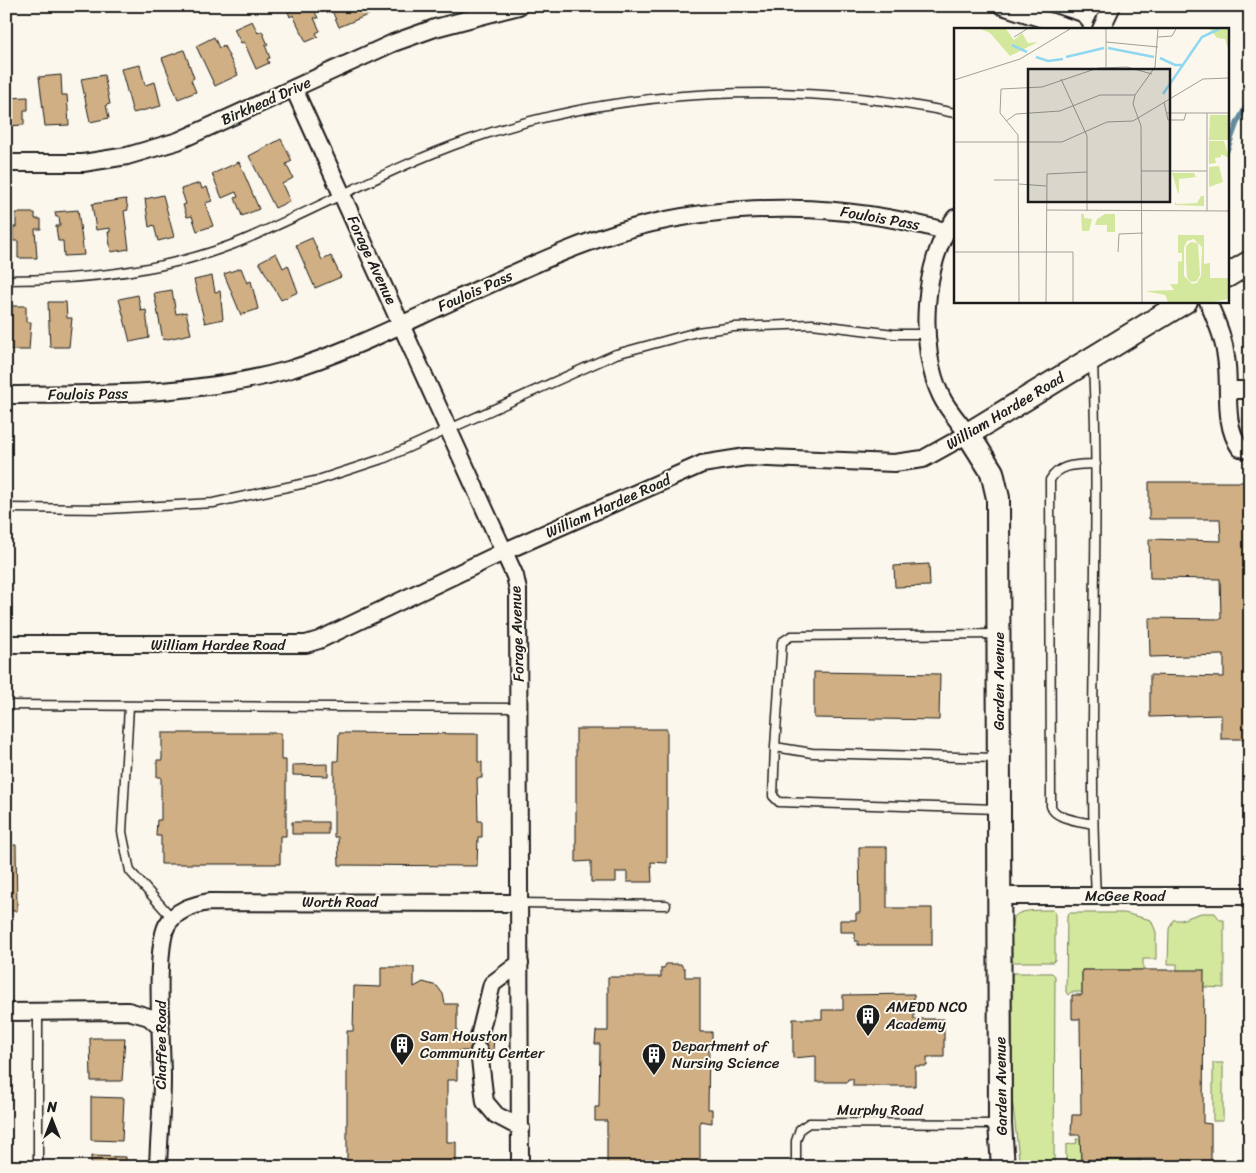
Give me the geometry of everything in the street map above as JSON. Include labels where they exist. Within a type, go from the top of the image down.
[{"type":"street","name":"Birkhead Drive","points":[[6,164],[83,163],[127,156],[178,141],[393,44],[436,28],[518,6]]},
{"type":"street","points":[[1002,6],[1071,28]]},
{"type":"street","points":[[1101,28],[1112,6]]},
{"type":"street","name":"Forage Avenue","points":[[294,89],[515,576],[518,590],[520,1167]]},
{"type":"street","name":"Foulois Pass","points":[[6,395],[127,394],[213,385],[295,367],[335,354],[580,246],[636,227],[728,211],[826,210],[867,213],[950,225]]},
{"type":"street","name":"Garden Avenue","points":[[950,225],[930,280],[927,334],[932,370],[941,397],[968,434],[992,472],[998,498],[1000,1124],[1003,1167]]},
{"type":"street","points":[[1228,275],[1250,262]]},
{"type":"street","name":"William Hardee Road","points":[[6,644],[306,644],[320,640],[504,552],[702,464],[746,457],[894,463],[923,459],[968,434],[1184,302]]},
{"type":"street","points":[[1208,302],[1222,331],[1229,390],[1231,436],[1240,448],[1250,450]]},
{"type":"street","points":[[1229,390],[1250,390]]},
{"type":"street","name":"McGee Road","points":[[1000,896],[1250,896]]},
{"type":"street","name":"Worth Road","points":[[170,922],[191,905],[209,902],[520,903]]},
{"type":"street","name":"Chaffee Road","points":[[158,1167],[161,960],[170,922]]},
{"type":"street","points":[[520,963],[492,984],[479,1044],[485,1102],[496,1115],[521,1128]]},
{"type":"street","points":[[6,1012],[128,1011],[149,1017],[161,1028]]},
{"type":"lane","points":[[6,280],[75,278],[125,273],[174,262],[232,244],[466,140],[516,124],[653,98],[716,94],[854,97],[954,113]]},
{"type":"lane","points":[[6,508],[107,509],[213,502],[246,497],[354,470],[448,431],[616,354],[697,332],[734,327],[812,324],[894,334],[927,334]]},
{"type":"lane","points":[[1092,358],[1096,464],[1092,824],[1096,896]]},
{"type":"lane","points":[[1092,824],[1057,814],[1051,806],[1050,480],[1055,472],[1064,466],[1096,464]]},
{"type":"lane","points":[[999,634],[791,636],[782,642],[774,747],[773,796],[779,802],[1000,810]]},
{"type":"lane","points":[[6,705],[518,708]]},
{"type":"lane","points":[[129,706],[122,832],[130,871],[170,922]]},
{"type":"lane","points":[[774,747],[812,753],[999,758]]},
{"type":"lane","points":[[520,903],[666,904]]},
{"type":"lane","points":[[38,1012],[38,1167]]},
{"type":"lane","name":"Murphy Road","points":[[796,1167],[796,1141],[800,1129],[809,1123],[1000,1124]]},
{"type":"green space","points":[[1053,910],[1055,912],[1055,960],[1053,962],[1012,961],[1011,934],[1013,918],[1025,912]]},
{"type":"green space","points":[[1069,913],[1124,913],[1151,920],[1156,932],[1156,959],[1143,959],[1143,970],[1082,970],[1082,992],[1071,992],[1068,995],[1066,992],[1067,915]]},
{"type":"green space","points":[[1201,913],[1215,913],[1220,920],[1224,920],[1224,988],[1204,987],[1177,970],[1177,964],[1168,964],[1169,929],[1173,920],[1181,920]]},
{"type":"green space","points":[[1014,973],[1052,973],[1055,976],[1054,1167],[1020,1167],[1012,1098],[1012,975]]},
{"type":"green space","points":[[1213,1063],[1223,1063],[1223,1121],[1213,1121]]},
{"type":"green space","points":[[1076,1139],[1080,1139],[1081,1160],[1140,1159],[1140,1167],[1066,1167],[1066,1145],[1077,1143]]},
{"type":"building","points":[[286,6],[312,6],[318,18],[314,18],[320,31],[316,33],[318,37],[306,42],[293,15],[290,17]]},
{"type":"building","points":[[330,6],[367,6],[370,14],[339,27]]},
{"type":"building","points":[[252,21],[258,33],[262,31],[268,45],[265,45],[270,58],[267,59],[269,63],[256,69],[244,42],[241,43],[234,29]]},
{"type":"building","points":[[214,37],[219,48],[224,46],[238,75],[215,86],[196,46]]},
{"type":"building","points":[[184,50],[194,78],[191,80],[196,92],[178,99],[162,58]]},
{"type":"building","points":[[140,65],[145,85],[155,82],[161,106],[133,113],[121,69]]},
{"type":"building","points":[[61,75],[62,95],[67,95],[69,125],[45,126],[39,77]]},
{"type":"building","points":[[104,75],[110,104],[106,105],[109,118],[90,122],[81,79]]},
{"type":"building","points":[[28,97],[28,110],[24,110],[24,125],[6,126],[6,98]]},
{"type":"building","points":[[281,139],[292,161],[286,164],[293,178],[282,184],[290,201],[275,208],[249,156]]},
{"type":"building","points":[[239,162],[259,209],[242,216],[235,198],[238,197],[236,192],[222,198],[212,174]]},
{"type":"building","points":[[200,183],[202,189],[207,187],[212,201],[205,203],[213,226],[197,231],[192,216],[187,217],[183,205],[186,204],[181,189]]},
{"type":"building","points":[[163,195],[174,237],[158,241],[154,225],[149,227],[145,199]]},
{"type":"building","points":[[126,199],[128,210],[124,211],[129,249],[111,252],[108,232],[110,232],[110,228],[96,230],[92,204]]},
{"type":"building","points":[[78,210],[84,255],[64,256],[63,241],[58,241],[56,226],[60,226],[59,217],[56,217],[55,212]]},
{"type":"building","points":[[16,213],[35,213],[35,219],[41,219],[41,229],[35,229],[37,258],[18,258],[18,241],[13,241]]},
{"type":"building","points":[[312,238],[322,260],[331,256],[341,277],[315,288],[296,245]]},
{"type":"building","points":[[276,253],[283,268],[288,265],[298,292],[281,300],[259,262]]},
{"type":"building","points":[[241,268],[247,283],[251,281],[258,309],[241,315],[224,274]]},
{"type":"building","points":[[212,276],[215,292],[220,291],[223,319],[205,323],[194,280]]},
{"type":"building","points":[[172,290],[176,314],[186,312],[191,334],[163,340],[154,293]]},
{"type":"building","points":[[138,295],[141,311],[146,310],[149,338],[130,342],[119,299]]},
{"type":"building","points":[[48,302],[66,302],[67,318],[72,318],[69,347],[50,347]]},
{"type":"building","points":[[8,306],[26,306],[26,322],[31,322],[29,350],[10,350]]},
{"type":"building","points":[[1149,482],[1244,482],[1244,494],[1250,494],[1250,739],[1221,739],[1221,715],[1150,717],[1150,675],[1224,677],[1224,655],[1150,657],[1149,618],[1221,619],[1220,579],[1150,578],[1149,539],[1221,541],[1220,519],[1149,519]]},
{"type":"building","points":[[929,564],[930,586],[895,587],[894,566]]},
{"type":"building","points":[[814,672],[940,674],[939,720],[814,718]]},
{"type":"building","points":[[576,729],[667,729],[667,863],[651,862],[652,882],[627,882],[627,872],[616,872],[616,882],[591,882],[591,861],[576,862]]},
{"type":"building","points":[[162,733],[281,733],[281,760],[286,760],[286,836],[280,836],[280,864],[161,864],[161,836],[156,836],[157,820],[161,820],[161,777],[157,777],[157,760],[162,760]]},
{"type":"building","points":[[339,733],[478,734],[478,762],[482,762],[482,778],[477,778],[478,821],[482,821],[482,837],[478,837],[477,866],[339,865],[338,837],[334,837],[334,761],[338,761]]},
{"type":"building","points":[[328,764],[328,776],[293,775],[293,765]]},
{"type":"building","points":[[292,822],[328,822],[328,834],[292,834]]},
{"type":"building","points":[[6,845],[16,845],[17,911],[6,911]]},
{"type":"building","points":[[859,847],[887,847],[887,908],[932,908],[932,945],[858,945],[858,941],[855,941],[855,932],[840,932],[840,920],[856,920],[856,913],[860,913]]},
{"type":"building","name":"Department of Nursing Science","points":[[666,964],[681,964],[685,968],[685,977],[700,977],[700,1032],[712,1032],[712,1045],[709,1045],[708,1109],[712,1109],[712,1123],[700,1121],[700,1167],[607,1167],[607,1121],[595,1121],[595,1107],[599,1107],[600,1044],[595,1044],[596,1031],[608,1031],[608,977],[661,977],[661,968],[664,968]]},
{"type":"building","name":"Sam Houston Community Center","points":[[381,967],[414,967],[414,987],[423,982],[437,986],[443,994],[445,1004],[457,1004],[457,1037],[494,1037],[493,1051],[457,1051],[457,1080],[447,1080],[447,1142],[456,1142],[456,1167],[347,1167],[347,1031],[353,1031],[354,986],[381,987]]},
{"type":"building","points":[[1082,970],[1204,970],[1203,1123],[1211,1124],[1211,1167],[1156,1167],[1156,1159],[1081,1160],[1080,1135],[1071,1135],[1072,1115],[1081,1115],[1080,1019],[1072,1019],[1072,995],[1082,995]]},
{"type":"building","name":"AMEDD NCO Academy","points":[[914,994],[914,1019],[944,1019],[944,1057],[927,1057],[927,1066],[915,1066],[915,1086],[853,1086],[853,1079],[848,1079],[847,1082],[816,1082],[816,1056],[793,1058],[793,1019],[822,1019],[822,1010],[843,1010],[843,995]]},
{"type":"building","points":[[90,1038],[125,1038],[122,1081],[91,1081]]},
{"type":"building","points":[[91,1097],[124,1098],[122,1141],[91,1140]]},
{"type":"building","points":[[91,1156],[126,1157],[126,1167],[91,1167]]},
{"type":"waterway","points":[[1228,148],[1237,123],[1250,99]]},
{"type":"place","name":"AMEDD NCO Academy","points":[[868,1037]]},
{"type":"place","name":"Sam Houston Community Center","points":[[402,1066]]},
{"type":"place","name":"Department of Nursing Science","points":[[654,1076]]}]
